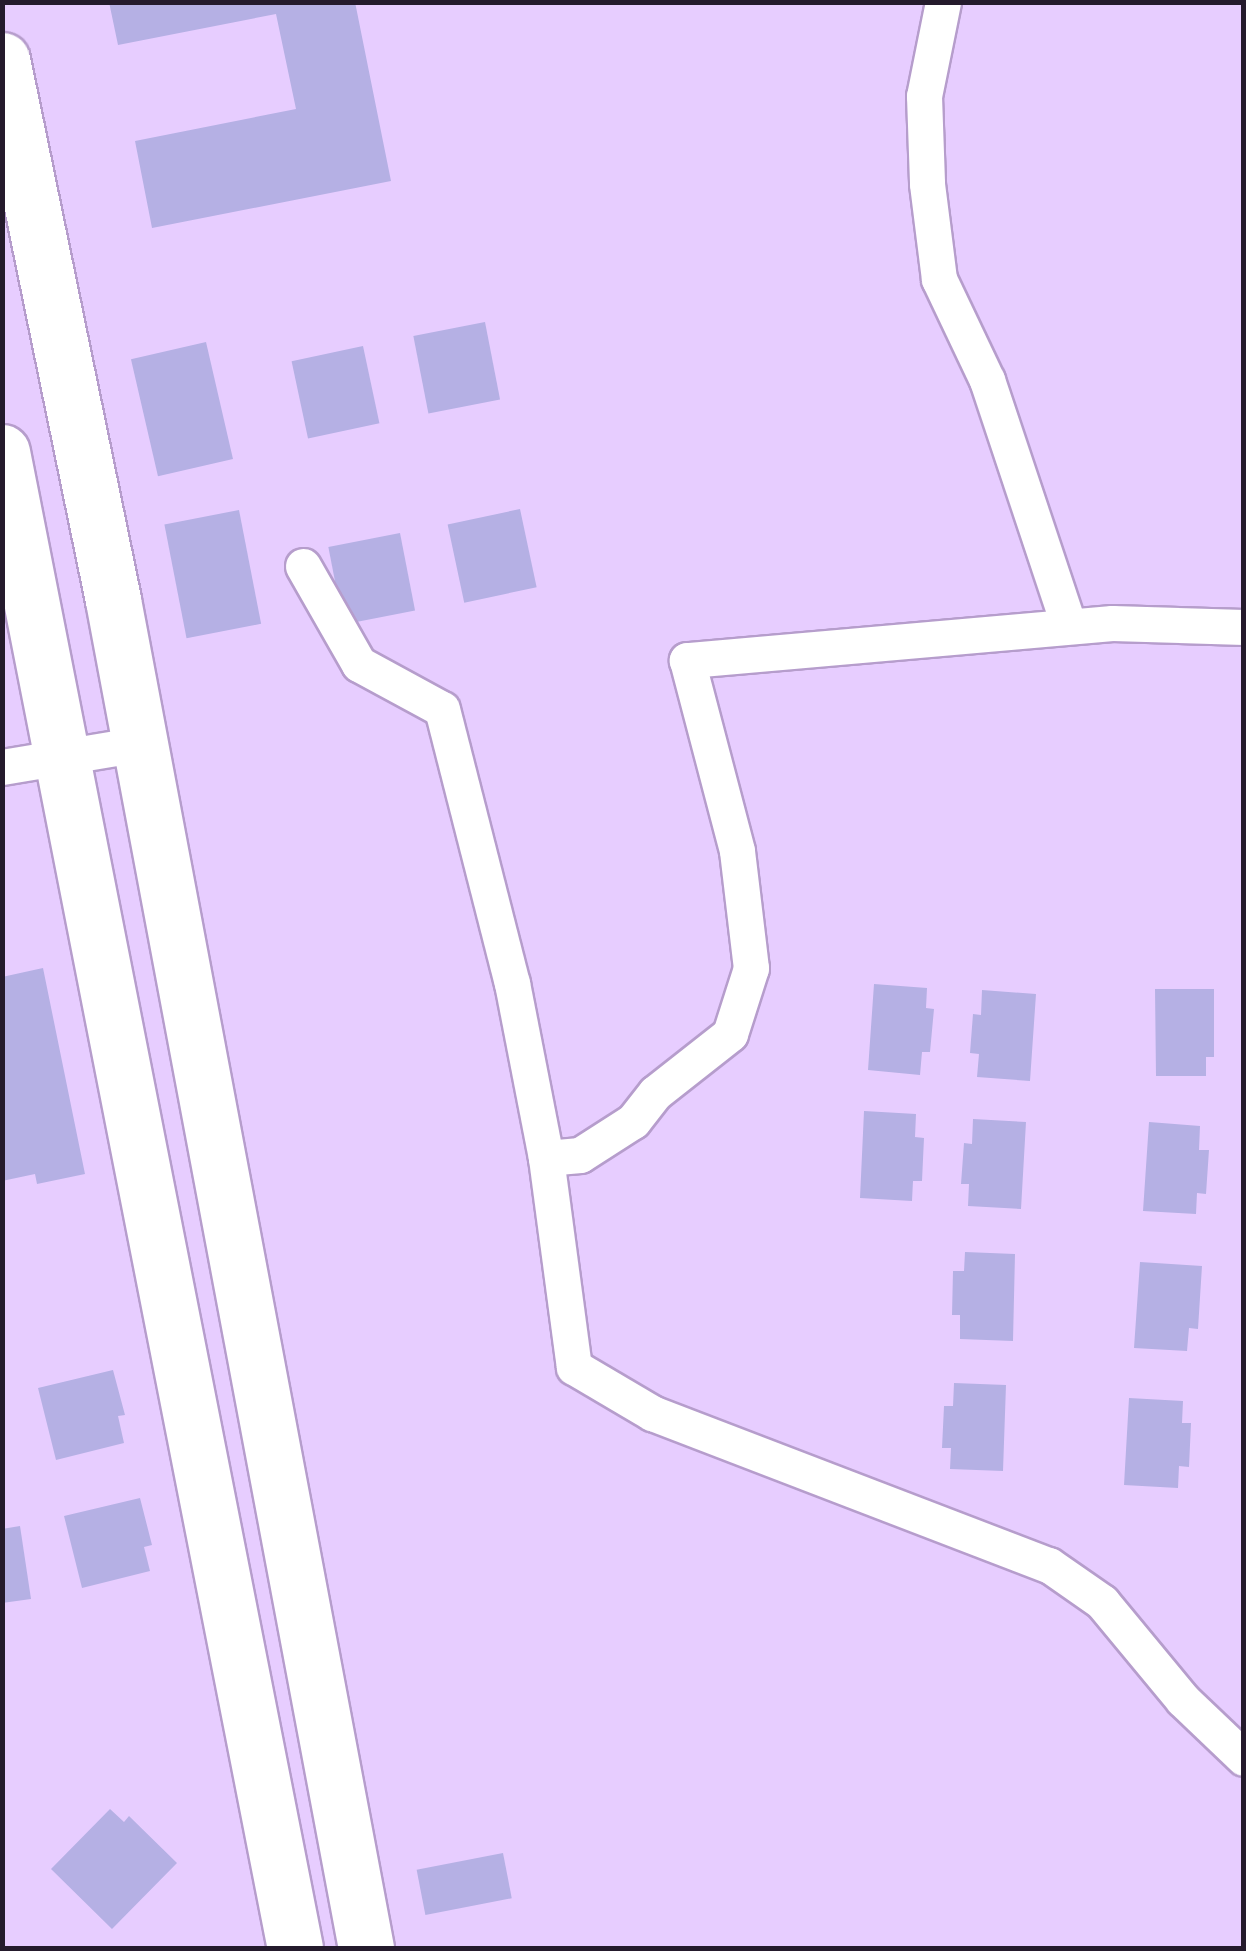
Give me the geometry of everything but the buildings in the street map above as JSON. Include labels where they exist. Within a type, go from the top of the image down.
[{"type":"main road","points":[[2,60],[140,744],[366,1948]]},
{"type":"main road","points":[[2,452],[295,1948]]},
{"type":"street","points":[[944,2],[924,96],[927,184],[939,279],[986,380],[1068,626]]},
{"type":"street","points":[[303,566],[359,664],[442,709],[512,983],[546,1158],[574,1367],[652,1413],[1049,1565],[1102,1602],[1184,1700],[1244,1758]]},
{"type":"street","points":[[546,1158],[580,1155],[633,1121],[655,1093],[730,1034],[751,968],[737,850],[686,660],[1112,623],[1244,628]]},
{"type":"street","points":[[2,768],[140,744]]}]
